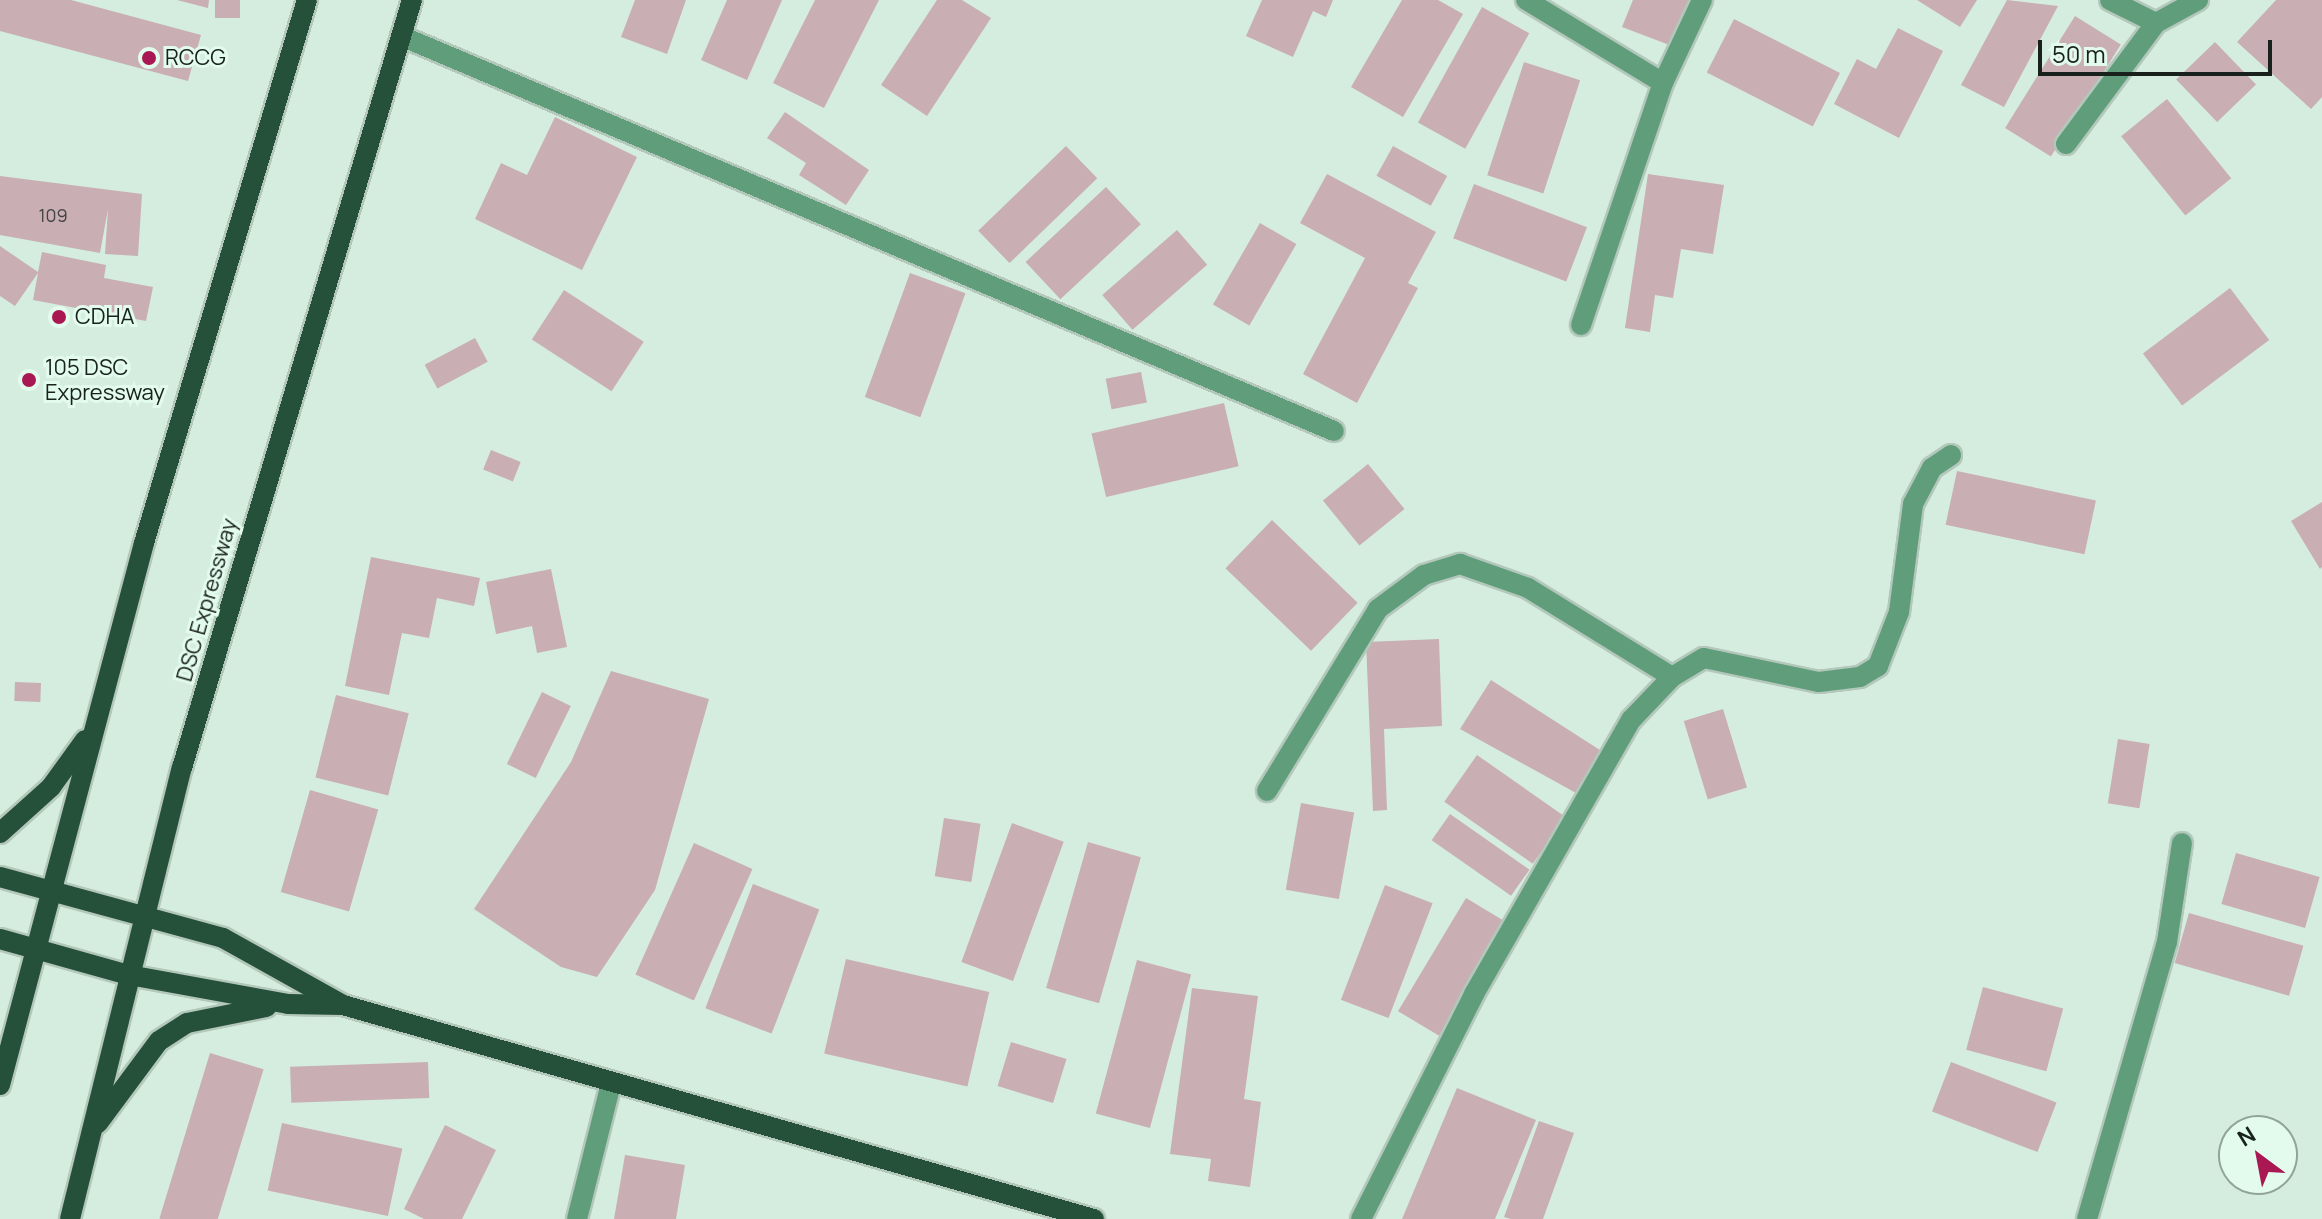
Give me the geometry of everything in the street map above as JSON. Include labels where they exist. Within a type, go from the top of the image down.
[{"type":"main road","points":[[0,1085],[48,891],[307,0]]},
{"type":"main road","name":"DSC Expressway","points":[[70,1219],[82,1155],[145,916],[412,0]]},
{"type":"main road","points":[[0,833],[51,787],[95,727]]},
{"type":"main road","points":[[0,877],[223,938],[343,1005],[611,1084],[1094,1219]]},
{"type":"main road","points":[[0,939],[32,951],[129,975],[288,1004],[343,1005]]},
{"type":"main road","points":[[82,1155],[106,1105],[159,1041],[187,1023],[288,1004]]},
{"type":"street","points":[[1526,0],[1663,83]]},
{"type":"street","points":[[1581,325],[1663,83],[1702,0]]},
{"type":"street","points":[[2110,0],[2156,23]]},
{"type":"street","points":[[2066,144],[2156,23],[2198,0]]},
{"type":"street","points":[[401,36],[1334,431]]},
{"type":"street","points":[[1361,1219],[1474,994],[1631,720],[1672,677],[1704,658],[1819,682],[1860,677],[1878,666],[1899,612],[1913,504],[1932,468],[1951,455]]},
{"type":"street","points":[[1267,791],[1378,609],[1424,575],[1460,564],[1528,588],[1672,677]]},
{"type":"street","points":[[2087,1219],[2167,942],[2182,843]]},
{"type":"street","points":[[577,1219],[611,1084]]},
{"type":"building","name":"RCCG","points":[[0,0],[71,0],[201,35],[188,81],[0,31]]},
{"type":"building","points":[[177,0],[209,0],[208,8]]},
{"type":"building","points":[[215,0],[240,0],[240,18],[215,18]]},
{"type":"building","points":[[635,0],[686,0],[667,54],[621,37]]},
{"type":"building","points":[[727,0],[782,0],[747,80],[701,60]]},
{"type":"building","points":[[815,0],[879,0],[824,108],[773,83]]},
{"type":"building","points":[[937,0],[962,0],[991,18],[927,116],[881,85]]},
{"type":"building","points":[[1262,0],[1333,0],[1326,17],[1313,11],[1293,57],[1246,36]]},
{"type":"building","points":[[1402,0],[1438,0],[1463,14],[1403,117],[1351,87]]},
{"type":"building","points":[[1633,0],[1689,0],[1672,46],[1622,27]]},
{"type":"building","points":[[1917,0],[1977,0],[1960,27]]},
{"type":"building","points":[[2007,0],[2058,6],[2004,107],[1961,85]]},
{"type":"building","points":[[2276,0],[2322,0],[2322,97],[2311,109],[2237,42]]},
{"type":"building","points":[[1482,7],[1529,33],[1465,149],[1418,122]]},
{"type":"building","points":[[2075,16],[2121,45],[2051,157],[2005,128]]},
{"type":"building","points":[[1734,19],[1840,73],[1813,126],[1707,72]]},
{"type":"building","points":[[1898,28],[1943,51],[1899,138],[1834,104],[1857,59],[1876,69]]},
{"type":"building","points":[[2215,42],[2256,84],[2217,122],[2176,80]]},
{"type":"building","points":[[1524,62],[1580,80],[1543,193],[1487,175]]},
{"type":"building","points":[[2167,99],[2231,178],[2185,215],[2121,136]]},
{"type":"building","points":[[785,112],[869,170],[846,205],[799,175],[806,163],[767,138]]},
{"type":"building","points":[[555,117],[637,157],[582,270],[475,219],[501,163],[527,175]]},
{"type":"building","points":[[1066,146],[1097,178],[1010,263],[978,231]]},
{"type":"building","points":[[1393,146],[1447,176],[1431,206],[1377,176]]},
{"type":"building","points":[[1327,174],[1436,232],[1408,283],[1418,288],[1357,403],[1303,374],[1365,258],[1300,223]]},
{"type":"building","points":[[1648,174],[1724,185],[1713,254],[1681,249],[1673,298],[1655,295],[1650,332],[1625,328]]},
{"type":"building","points":[[0,176],[142,194],[138,256],[105,254],[108,209],[100,253],[0,235]]},
{"type":"building","points":[[1474,184],[1587,227],[1566,282],[1453,238]]},
{"type":"building","points":[[1106,187],[1141,224],[1060,299],[1026,262]]},
{"type":"building","points":[[1260,223],[1296,244],[1249,325],[1213,304]]},
{"type":"building","points":[[1177,230],[1207,265],[1132,330],[1102,295]]},
{"type":"building","points":[[0,246],[38,272],[42,252],[106,265],[104,278],[153,287],[146,321],[33,300],[38,273],[15,306],[0,296]]},
{"type":"building","points":[[910,273],[965,293],[920,417],[865,397]]},
{"type":"building","points":[[2230,288],[2269,340],[2182,406],[2143,354]]},
{"type":"building","points":[[564,290],[644,342],[612,391],[532,339]]},
{"type":"building","points":[[475,338],[488,362],[437,389],[425,365]]},
{"type":"building","points":[[1141,372],[1147,402],[1112,409],[1106,379]]},
{"type":"building","points":[[1224,403],[1239,466],[1106,497],[1091,434]]},
{"type":"building","points":[[491,450],[521,462],[513,481],[483,469]]},
{"type":"building","points":[[1368,464],[1405,509],[1359,546],[1323,501]]},
{"type":"building","points":[[1957,471],[2096,501],[2084,554],[1946,525]]},
{"type":"building","points":[[2322,502],[2322,567],[2320,569],[2291,521]]},
{"type":"building","points":[[1272,520],[1358,603],[1311,651],[1225,568]]},
{"type":"building","points":[[371,557],[480,578],[474,606],[437,598],[429,638],[402,633],[389,695],[345,686]]},
{"type":"building","points":[[551,569],[567,647],[537,653],[532,626],[496,634],[486,582]]},
{"type":"building","points":[[1439,639],[1442,726],[1384,729],[1387,810],[1373,811],[1366,642]]},
{"type":"building","points":[[611,671],[709,699],[655,890],[597,977],[561,967],[474,909],[571,762]]},
{"type":"building","points":[[1491,680],[1603,752],[1576,793],[1460,729]]},
{"type":"building","points":[[15,682],[41,683],[40,702],[14,701]]},
{"type":"building","points":[[542,692],[571,706],[536,778],[507,764]]},
{"type":"building","points":[[336,695],[409,713],[388,796],[315,777]]},
{"type":"building","points":[[1723,709],[1747,787],[1708,799],[1684,721]]},
{"type":"building","points":[[2118,739],[2150,744],[2139,808],[2108,803]]},
{"type":"building","points":[[1477,755],[1565,817],[1533,864],[1444,802]]},
{"type":"building","points":[[310,790],[378,810],[349,911],[281,892]]},
{"type":"building","points":[[1301,803],[1354,812],[1339,899],[1286,890]]},
{"type":"building","points":[[1450,814],[1529,870],[1511,896],[1432,840]]},
{"type":"building","points":[[944,818],[981,824],[971,882],[935,876]]},
{"type":"building","points":[[1012,823],[1064,842],[1013,981],[961,962]]},
{"type":"building","points":[[1088,842],[1141,857],[1099,1003],[1046,988]]},
{"type":"building","points":[[694,843],[752,869],[694,1001],[635,975]]},
{"type":"building","points":[[2236,853],[2320,877],[2305,928],[2221,904]]},
{"type":"building","points":[[753,884],[819,909],[772,1034],[705,1008]]},
{"type":"building","points":[[1385,885],[1433,903],[1389,1018],[1341,1000]]},
{"type":"building","points":[[1466,898],[1507,923],[1439,1036],[1398,1011]]},
{"type":"building","points":[[2189,913],[2303,946],[2289,996],[2175,963]]},
{"type":"building","points":[[846,959],[989,992],[967,1087],[824,1054]]},
{"type":"building","points":[[1137,960],[1191,974],[1150,1128],[1096,1114]]},
{"type":"building","points":[[1983,987],[2063,1008],[2046,1071],[1966,1050]]},
{"type":"building","points":[[1192,988],[1258,996],[1244,1099],[1261,1102],[1250,1187],[1208,1181],[1211,1159],[1170,1154]]},
{"type":"building","points":[[1011,1042],[1066,1059],[1053,1103],[998,1086]]},
{"type":"building","points":[[210,1053],[264,1069],[218,1219],[159,1218]]},
{"type":"building","points":[[428,1062],[429,1098],[291,1103],[290,1067]]},
{"type":"building","points":[[1951,1062],[2056,1102],[2038,1152],[1932,1111]]},
{"type":"building","points":[[1457,1088],[1536,1120],[1495,1219],[1402,1219]]},
{"type":"building","points":[[1539,1121],[1574,1133],[1543,1219],[1504,1217]]},
{"type":"building","points":[[282,1123],[402,1149],[388,1216],[268,1190]]},
{"type":"building","points":[[445,1125],[496,1150],[462,1219],[424,1219],[404,1209]]},
{"type":"building","points":[[625,1155],[685,1165],[676,1219],[614,1219]]},
{"type":"place","name":"RCCG","points":[[149,58]]},
{"type":"place","name":"CDHA","points":[[59,317]]},
{"type":"place","name":"105 DSC Expressway","points":[[29,380]]}]
